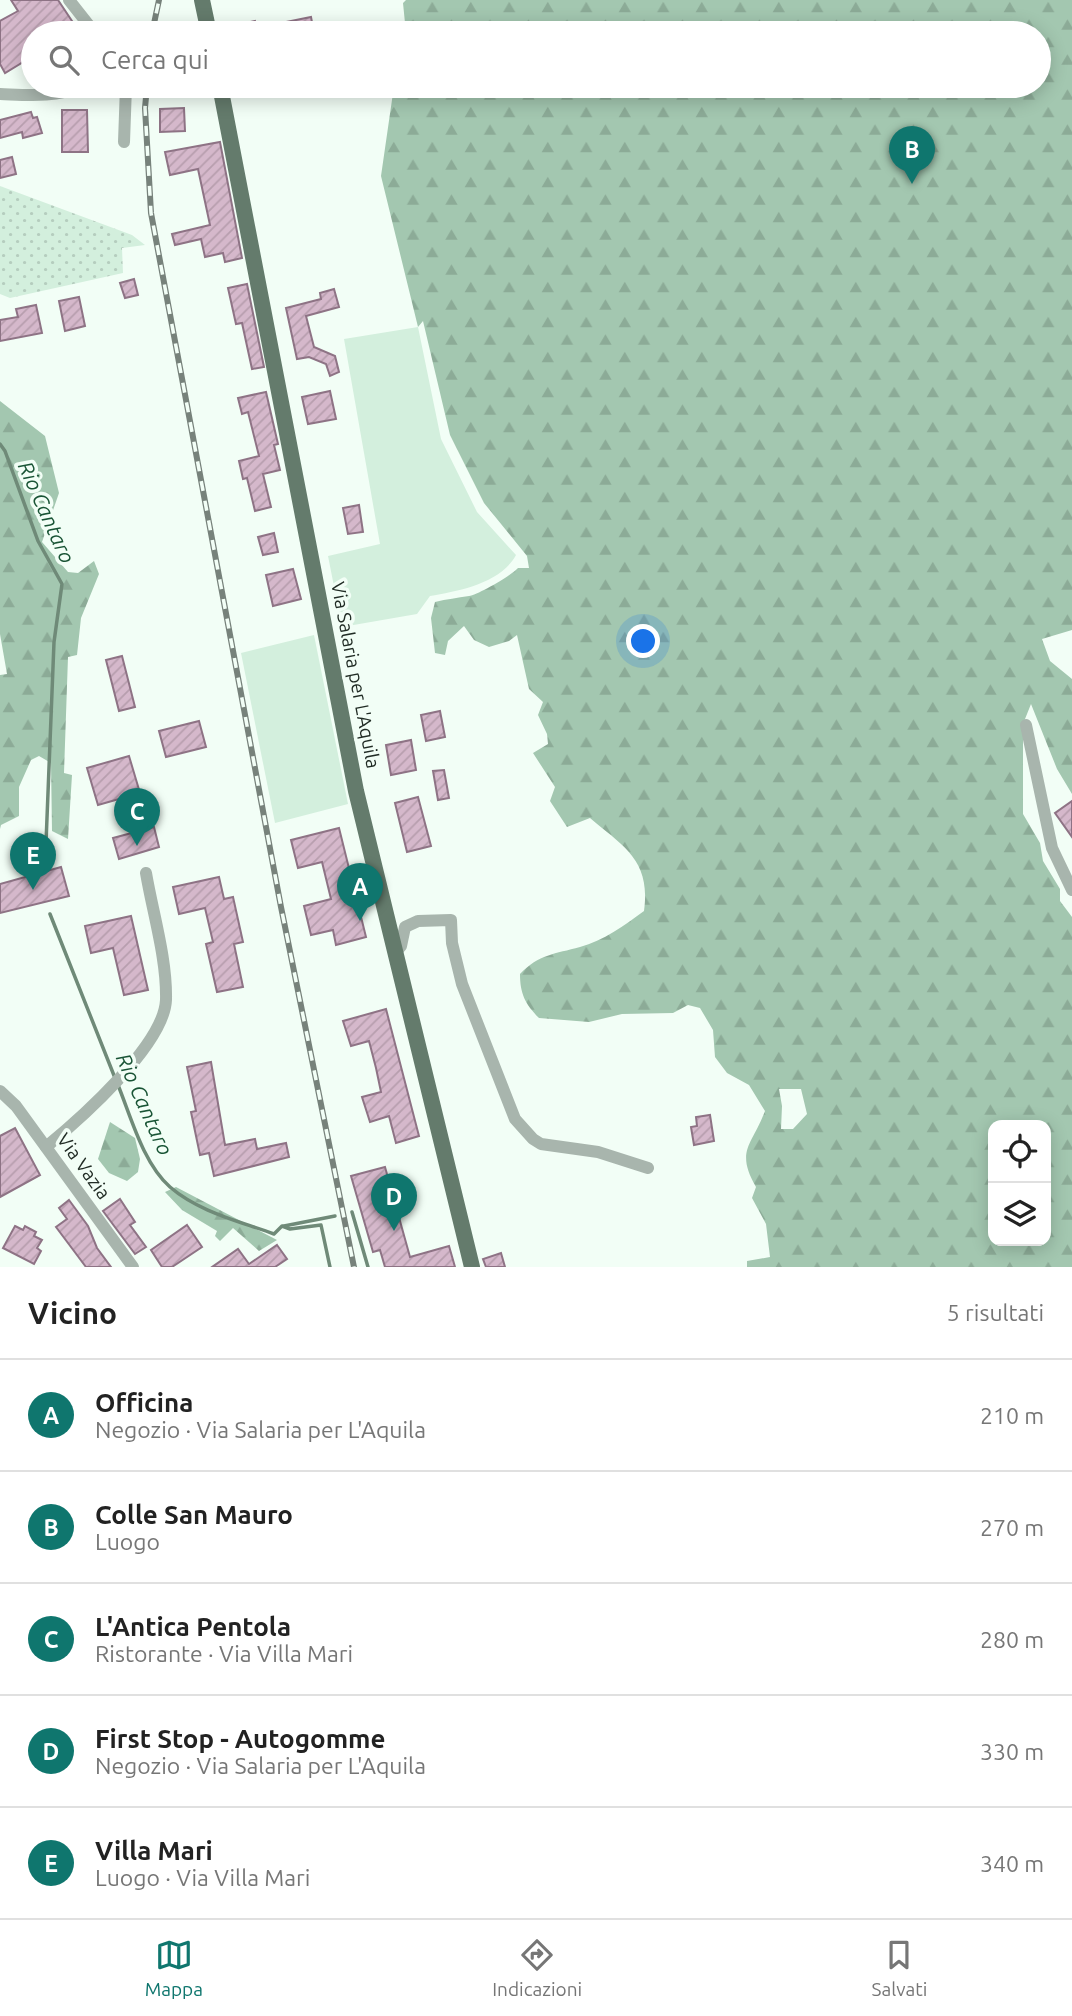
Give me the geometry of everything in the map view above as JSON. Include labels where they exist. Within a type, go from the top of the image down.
[{"type":"main road","points":[[202,0],[206,21]]},
{"type":"main road","name":"Via Salaria per L'Aquila","points":[[222,98],[356,791],[472,1267]]},
{"type":"street","points":[[69,0],[86,21]]},
{"type":"street","points":[[0,94],[21,94]]},
{"type":"street","points":[[124,142],[126,98]]},
{"type":"street","points":[[1027,725],[1052,848],[1071,889]]},
{"type":"street","points":[[46,1147],[119,1078],[157,1032],[166,1001],[146,873]]},
{"type":"street","points":[[394,954],[401,946],[405,928],[418,921],[451,920],[452,943],[461,985],[515,1119],[541,1144],[598,1152],[648,1168]]},
{"type":"street","name":"Via Vazia","points":[[0,1091],[16,1106],[133,1267]]},
{"type":"green space","points":[[406,0],[1072,0],[1072,630],[1042,639],[1050,661],[1072,679],[1072,794],[1057,769],[1031,704],[1023,724],[1023,814],[1040,843],[1043,861],[1060,889],[1060,901],[1072,917],[1072,1267],[747,1267],[747,1261],[770,1257],[766,1224],[752,1198],[756,1187],[746,1156],[765,1111],[749,1085],[727,1073],[715,1057],[713,1030],[700,1008],[688,1005],[673,1013],[622,1014],[589,1022],[539,1018],[522,993],[520,974],[527,967],[555,953],[605,937],[644,911],[643,879],[632,856],[614,838],[590,818],[567,827],[550,801],[555,787],[533,753],[548,744],[547,734],[538,715],[543,702],[529,689],[517,635],[509,641],[489,647],[474,640],[464,626],[448,641],[445,655],[435,653],[431,618],[435,602],[473,595],[518,568],[529,568],[527,556],[484,503],[450,435],[423,321],[418,327],[381,176],[392,98],[1051,98],[1051,21],[405,21],[403,3]],"holes":[[[779,1089],[801,1089],[807,1114],[793,1129],[781,1129],[782,1106]]]},
{"type":"green space","points":[[0,186],[132,235],[145,245],[122,248],[123,273],[10,298],[0,294]]},
{"type":"green space","points":[[418,327],[441,439],[477,512],[516,555],[509,565],[490,579],[466,588],[430,596],[417,614],[342,627],[328,556],[380,544],[344,339]]},
{"type":"green space","points":[[0,401],[45,436],[59,493],[42,542],[68,572],[78,573],[94,561],[99,574],[81,618],[77,655],[68,657],[64,773],[72,775],[68,839],[52,831],[51,763],[39,756],[31,760],[19,787],[19,816],[1,825],[0,829],[0,675],[7,674],[0,634]]},
{"type":"green space","points":[[314,635],[348,804],[275,823],[241,653]]},
{"type":"green space","points":[[110,1122],[135,1138],[140,1159],[138,1172],[127,1181],[109,1173],[98,1159]]},
{"type":"green space","points":[[176,1187],[277,1240],[259,1251],[233,1228],[220,1241],[215,1236],[217,1231],[182,1210],[165,1192]]},
{"type":"building","points":[[11,0],[58,0],[72,21],[21,21],[21,63],[5,73],[0,64],[0,21],[18,11]]},
{"type":"building","points":[[311,17],[312,21],[291,21]]},
{"type":"building","points":[[184,108],[185,131],[160,132],[160,109]]},
{"type":"building","points":[[62,110],[87,110],[88,152],[62,152]]},
{"type":"building","points":[[31,112],[33,118],[37,117],[42,133],[23,138],[22,132],[0,138],[0,120]]},
{"type":"building","points":[[220,142],[242,258],[225,262],[223,253],[205,257],[201,239],[175,245],[172,234],[210,225],[198,169],[170,175],[165,152]]},
{"type":"building","points":[[12,157],[16,174],[0,178],[0,160]]},
{"type":"building","points":[[134,279],[138,295],[125,298],[120,283]]},
{"type":"building","points":[[247,284],[264,367],[252,369],[242,323],[236,324],[228,288]]},
{"type":"building","points":[[334,289],[339,307],[306,316],[314,347],[335,356],[339,372],[330,376],[326,364],[309,357],[297,359],[286,308],[321,299],[320,293]]},
{"type":"building","points":[[79,297],[85,326],[65,331],[59,301]]},
{"type":"building","points":[[36,305],[42,333],[0,341],[0,320],[18,317],[16,309]]},
{"type":"building","points":[[330,391],[336,419],[308,424],[302,397]]},
{"type":"building","points":[[266,392],[278,444],[274,445],[280,470],[263,474],[271,507],[255,511],[247,478],[243,479],[239,461],[259,456],[248,412],[242,414],[238,398]]},
{"type":"building","points":[[359,505],[363,532],[348,534],[343,508]]},
{"type":"building","points":[[274,533],[278,552],[263,555],[258,537]]},
{"type":"building","points":[[293,569],[301,599],[273,606],[266,575]]},
{"type":"building","points":[[122,656],[135,707],[119,711],[106,660]]},
{"type":"building","points":[[440,711],[445,737],[426,741],[421,715]]},
{"type":"building","points":[[199,721],[206,747],[166,757],[159,731]]},
{"type":"building","points":[[411,740],[416,770],[391,775],[386,745]]},
{"type":"building","points":[[129,756],[140,793],[98,805],[87,768]]},
{"type":"building","points":[[444,770],[449,798],[438,800],[433,771]]},
{"type":"building","points":[[418,797],[431,846],[407,852],[395,803]]},
{"type":"building","points":[[1072,801],[1072,837],[1055,813]]},
{"type":"building","points":[[154,827],[159,847],[119,859],[113,838]]},
{"type":"building","points":[[339,828],[366,937],[336,945],[333,930],[311,935],[304,906],[331,899],[322,862],[298,868],[291,840]]},
{"type":"building","points":[[61,867],[69,896],[0,913],[0,884]]},
{"type":"building","points":[[219,877],[224,899],[233,897],[243,942],[234,944],[243,987],[217,992],[206,944],[213,942],[205,908],[179,914],[173,887]]},
{"type":"building","points":[[131,916],[148,990],[124,995],[113,948],[91,953],[85,926]]},
{"type":"building","points":[[386,1009],[419,1136],[396,1143],[389,1116],[370,1122],[362,1097],[381,1092],[369,1041],[351,1046],[343,1021]]},
{"type":"building","points":[[211,1062],[225,1145],[255,1139],[257,1149],[286,1143],[289,1157],[214,1176],[209,1153],[200,1155],[191,1112],[196,1111],[187,1067]]},
{"type":"building","points":[[710,1115],[714,1141],[694,1145],[691,1127],[697,1126],[696,1117]]},
{"type":"building","points":[[15,1128],[40,1175],[0,1197],[0,1136]]},
{"type":"building","points":[[385,1167],[410,1257],[449,1246],[455,1267],[385,1267],[380,1250],[373,1252],[351,1176]]},
{"type":"building","points":[[120,1199],[135,1222],[130,1225],[146,1247],[135,1254],[103,1211]]},
{"type":"building","points":[[69,1200],[88,1226],[97,1248],[111,1267],[86,1267],[56,1227],[67,1219],[59,1208]]},
{"type":"building","points":[[187,1225],[202,1247],[172,1267],[162,1267],[151,1250]]},
{"type":"building","points":[[15,1226],[23,1230],[25,1226],[36,1232],[34,1236],[42,1240],[37,1248],[41,1251],[34,1264],[3,1248]]},
{"type":"building","points":[[277,1245],[287,1259],[275,1267],[212,1267],[238,1249],[249,1264]]},
{"type":"building","points":[[501,1253],[505,1267],[486,1267],[483,1259]]},
{"type":"waterway","name":"Rio Cantaro","points":[[0,444],[5,451],[38,541],[62,584],[54,642],[46,843]]},
{"type":"waterway","name":"Rio Cantaro","points":[[50,914],[115,1078]]},
{"type":"waterway","name":"Rio Cantaro","points":[[118,1085],[145,1153],[170,1187],[206,1209],[274,1234],[282,1226],[290,1229],[321,1225],[330,1267]]},
{"type":"waterway","name":"Rio Cantaro","points":[[352,1212],[368,1267]]},
{"type":"waterway","name":"Rio Cantaro","points":[[284,1226],[335,1216]]},
{"type":"railway","points":[[155,21],[159,0]]},
{"type":"railway","points":[[146,98],[151,213],[281,907],[354,1267]]},
{"type":"place","name":"Colle San Mauro","points":[[912,184]]},
{"type":"place","name":"L'Antica Pentola","points":[[137,846]]},
{"type":"place","name":"Villa Mari","points":[[33,890]]},
{"type":"place","name":"Officina","points":[[360,921]]},
{"type":"place","name":"First Stop - Autogomme","points":[[394,1231]]}]
